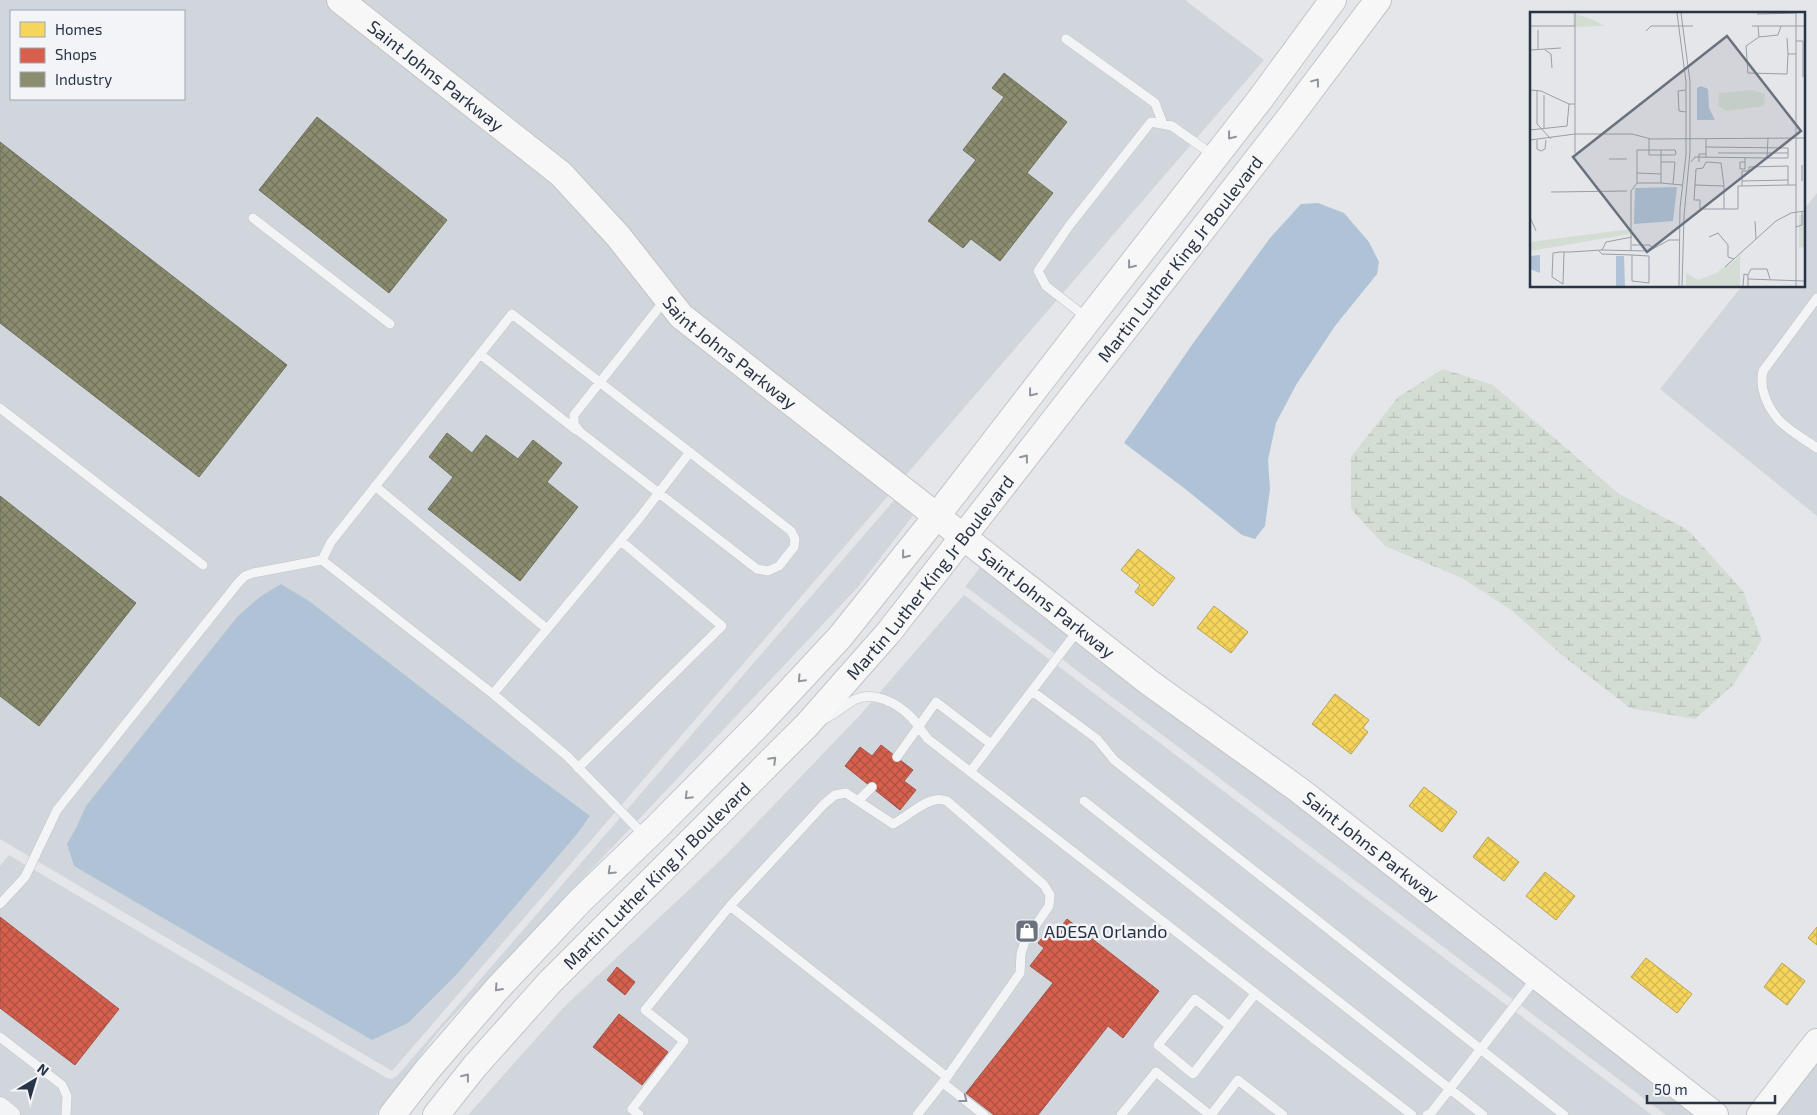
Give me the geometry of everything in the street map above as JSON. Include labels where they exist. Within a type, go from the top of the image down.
[{"type":"main road","name":"Saint Johns Parkway","points":[[340,0],[562,174],[618,236],[681,316],[1150,683],[1299,790],[1715,1115]]},
{"type":"main road","name":"Martin Luther King Jr Boulevard","points":[[392,1115],[428,1069],[497,989],[581,900],[652,832],[760,723],[840,637],[936,517],[1215,157],[1333,0]]},
{"type":"main road","name":"Martin Luther King Jr Boulevard","points":[[436,1115],[475,1066],[549,983],[807,725],[889,632],[1287,121],[1378,0]]},
{"type":"main road","points":[[1149,298],[1153,272],[1220,184],[1222,170],[1220,163],[1215,157]]},
{"type":"main road","points":[[652,832],[701,832]]},
{"type":"main road","points":[[1760,1115],[1817,1042]]},
{"type":"street","points":[[0,1106],[11,1115]]},
{"type":"lane","points":[[1066,39],[1155,102],[1163,124]]},
{"type":"lane","points":[[1089,319],[1046,286],[1038,271],[1069,226],[1151,122],[1172,126],[1215,157]]},
{"type":"lane","points":[[253,218],[390,324]]},
{"type":"lane","points":[[580,432],[574,424],[574,415],[667,298]]},
{"type":"lane","points":[[1817,298],[1762,371],[1761,384],[1763,394],[1779,420],[1817,448]]},
{"type":"lane","points":[[322,560],[331,542],[375,486],[480,354],[512,314],[791,531],[795,539],[794,548],[779,566],[768,571],[757,569],[480,354]]},
{"type":"lane","points":[[0,408],[203,565]]},
{"type":"lane","points":[[493,694],[620,541],[690,452]]},
{"type":"lane","points":[[375,486],[547,629]]},
{"type":"lane","points":[[578,768],[722,626],[620,541]]},
{"type":"lane","points":[[0,904],[25,877],[57,810],[238,583],[245,576],[253,573],[322,560],[493,694],[566,755],[578,768],[652,832]]},
{"type":"lane","points":[[970,772],[1079,628]]},
{"type":"lane","points":[[1032,691],[1097,739],[1114,760],[1564,1115]]},
{"type":"lane","points":[[807,725],[836,714],[855,700],[873,696],[892,702],[911,717],[928,739],[1412,1115]]},
{"type":"lane","points":[[896,757],[936,702],[991,744]]},
{"type":"lane","points":[[858,801],[872,787]]},
{"type":"lane","points":[[639,1115],[632,1109],[684,1041],[645,1010],[730,906],[824,804],[835,795],[846,793],[893,824],[936,799],[947,801],[1044,885],[1050,895],[1049,906],[1025,941],[1021,954],[1020,973],[945,1080],[918,1115]]},
{"type":"lane","points":[[1084,801],[1483,1115]]},
{"type":"lane","points":[[730,906],[945,1080],[984,1115]]},
{"type":"lane","points":[[1427,1115],[1431,1113],[1450,1089],[1537,976]]},
{"type":"lane","points":[[1230,1026],[1195,999],[1158,1045],[1193,1074],[1255,994]]},
{"type":"lane","points":[[0,1037],[62,1085],[67,1096],[66,1115]]},
{"type":"lane","points":[[1121,1115],[1156,1072],[1210,1115],[1238,1080],[1283,1115]]},
{"type":"shaded area","points":[[0,0],[1185,0],[1264,60],[392,1071],[0,839]]},
{"type":"shaded area","points":[[1817,193],[1817,516],[1660,389],[1740,288],[1804,288],[1804,209]]},
{"type":"shaded area","points":[[896,498],[915,513],[858,587],[438,1032],[376,1115],[0,1115],[0,866],[9,855],[387,1078],[392,1079],[397,1076]]},
{"type":"shaded area","points":[[982,565],[1293,798],[1699,1115],[1666,1115],[965,587]]},
{"type":"shaded area","name":"ADESA Orlando","points":[[964,595],[1652,1115],[468,1115],[564,1007],[726,855],[861,714]]},
{"type":"shaded area","points":[[1817,1056],[1817,1115],[1771,1115]]},
{"type":"green space","points":[[1443,369],[1493,385],[1619,494],[1688,530],[1743,591],[1762,640],[1733,685],[1695,719],[1630,708],[1562,655],[1511,610],[1462,578],[1385,546],[1351,509],[1351,457],[1398,397]]},
{"type":"water","points":[[1318,203],[1344,213],[1369,242],[1379,262],[1377,274],[1335,326],[1296,385],[1276,423],[1268,460],[1270,489],[1265,526],[1255,539],[1242,535],[1124,443],[1194,342],[1270,238],[1301,204]]},
{"type":"water","points":[[281,584],[309,601],[590,816],[577,834],[457,974],[408,1023],[372,1040],[74,866],[67,844],[86,806],[238,616],[261,596]]},
{"type":"building: Homes","points":[[1138,549],[1175,578],[1153,606],[1135,592],[1140,585],[1121,570]]},
{"type":"building: Homes","points":[[1214,606],[1248,632],[1231,653],[1197,628]]},
{"type":"building: Homes","points":[[1335,694],[1369,720],[1363,728],[1368,732],[1351,754],[1312,724]]},
{"type":"building: Homes","points":[[1424,787],[1457,812],[1442,832],[1409,806]]},
{"type":"building: Homes","points":[[1488,837],[1519,862],[1504,881],[1473,857]]},
{"type":"building: Homes","points":[[1545,872],[1575,896],[1556,920],[1526,896]]},
{"type":"building: Homes","points":[[1817,927],[1817,945],[1808,938]]},
{"type":"building: Homes","points":[[1646,958],[1692,994],[1677,1013],[1631,977]]},
{"type":"building: Homes","points":[[1782,963],[1805,981],[1787,1005],[1764,987]]},
{"type":"building: Shops","points":[[881,745],[913,770],[904,781],[916,790],[900,810],[845,766],[860,747],[872,756]]},
{"type":"building: Shops","points":[[0,917],[119,1009],[75,1065],[0,1008]]},
{"type":"building: Shops","points":[[1067,919],[1159,991],[1123,1038],[1108,1026],[1038,1115],[994,1115],[966,1093],[1053,983],[1030,966],[1044,948],[1038,943],[1047,932],[1053,937]]},
{"type":"building: Shops","points":[[617,967],[635,982],[625,995],[607,980]]},
{"type":"building: Shops","points":[[619,1014],[668,1052],[642,1085],[593,1047]]},
{"type":"building: Industry","points":[[1004,73],[1067,122],[1027,173],[1053,193],[1000,261],[971,239],[963,248],[928,221],[976,160],[963,150],[1004,97],[992,88]]},
{"type":"building: Industry","points":[[317,117],[447,220],[389,293],[259,190]]},
{"type":"building: Industry","points":[[0,142],[287,365],[199,477],[0,323]]},
{"type":"building: Industry","points":[[447,433],[472,453],[486,435],[518,459],[533,440],[562,463],[547,482],[578,507],[520,581],[428,509],[453,477],[429,457]]},
{"type":"building: Industry","points":[[0,496],[136,603],[39,726],[0,696]]},
{"type":"place","name":"ADESA Orlando","points":[[1027,931]]}]
